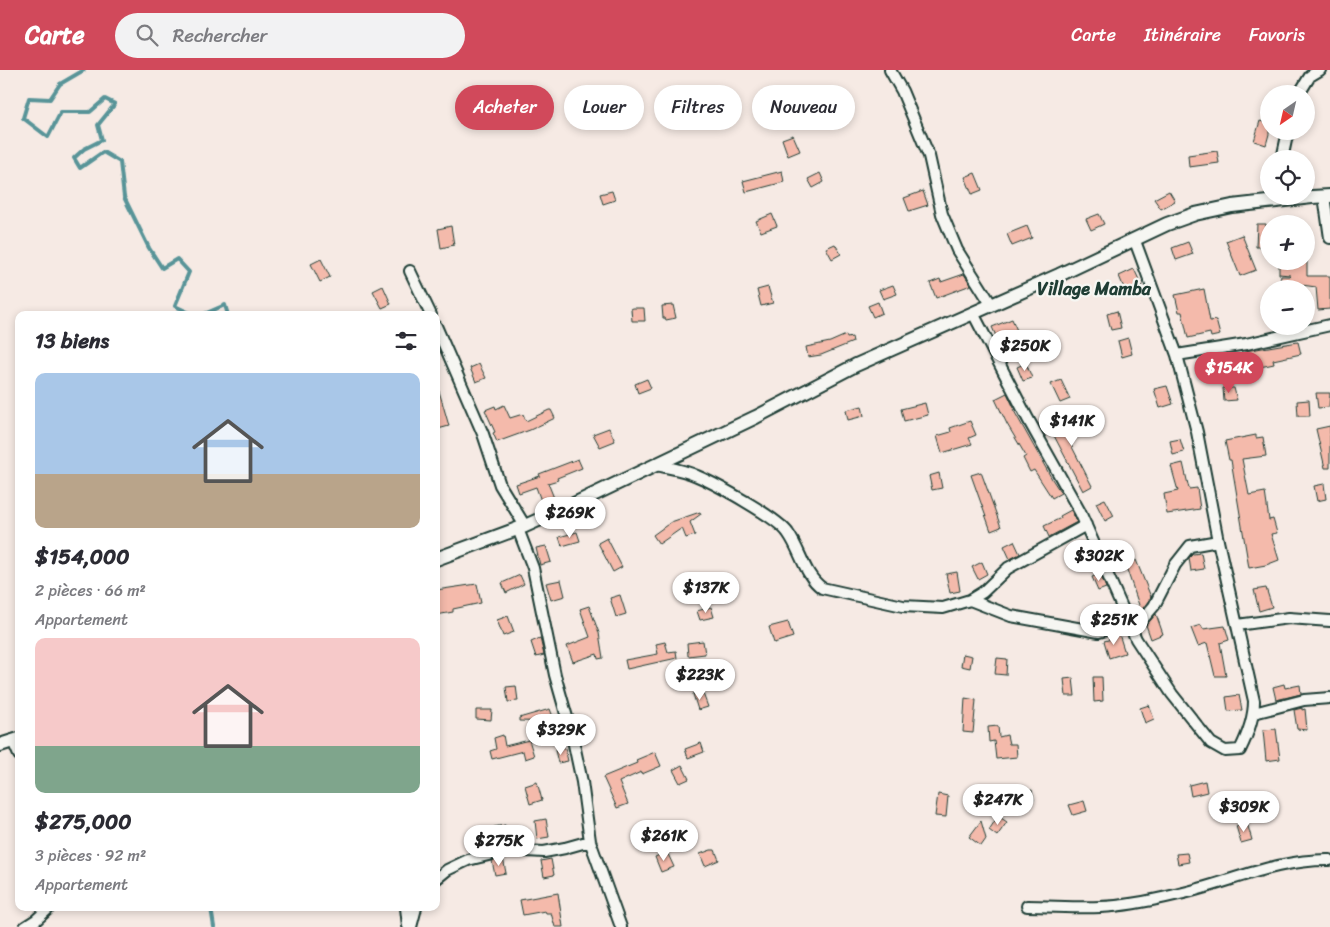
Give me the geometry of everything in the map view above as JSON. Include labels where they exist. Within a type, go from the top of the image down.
[{"type":"street","points":[[890,70],[902,91],[929,156],[942,214],[957,250],[991,304]]},
{"type":"street","points":[[1304,85],[1310,76],[1320,70]]},
{"type":"street","points":[[1327,196],[1330,238]]},
{"type":"street","points":[[440,558],[522,527],[656,465],[856,365],[1135,241],[1166,224],[1195,214],[1260,201]]},
{"type":"street","points":[[973,313],[1086,525],[1136,639],[1172,694],[1211,743],[1225,751],[1240,750],[1254,713],[1254,701],[1218,541],[1197,432],[1177,355],[1135,241]]},
{"type":"street","points":[[410,271],[429,311]]},
{"type":"street","points":[[1177,355],[1246,344],[1330,325]]},
{"type":"street","points":[[440,334],[483,434],[500,485],[522,527],[533,568],[551,658],[572,735],[582,782],[590,841],[620,927]]},
{"type":"street","points":[[656,465],[696,475],[717,485],[776,521],[789,534],[813,581],[822,588],[902,606],[943,608],[970,600],[983,592],[1008,568],[1086,525]]},
{"type":"street","points":[[970,600],[1010,616],[1099,632],[1142,620],[1154,606],[1175,565],[1190,546],[1218,541]]},
{"type":"street","points":[[1237,625],[1289,618],[1330,621]]},
{"type":"street","points":[[1254,713],[1304,700],[1330,698]]},
{"type":"street","points":[[0,745],[15,740]]},
{"type":"street","points":[[440,875],[446,870],[468,860],[509,850],[544,852],[590,841]]},
{"type":"street","points":[[1027,906],[1100,908],[1125,905],[1177,895],[1272,866],[1308,860],[1330,860]]},
{"type":"street","points":[[25,927],[46,911]]},
{"type":"street","points":[[406,911],[409,927]]},
{"type":"street","points":[[409,927],[415,911]]},
{"type":"building","points":[[1260,121],[1260,140],[1267,140],[1266,145],[1254,141]]},
{"type":"building","points":[[793,135],[800,151],[788,156],[782,139]]},
{"type":"building","points":[[1217,151],[1219,163],[1189,167],[1188,155]]},
{"type":"building","points":[[782,171],[784,182],[746,192],[743,181]]},
{"type":"building","points":[[820,173],[824,182],[813,188],[808,179]]},
{"type":"building","points":[[975,173],[982,190],[972,194],[965,177]]},
{"type":"building","points":[[612,191],[615,200],[603,204],[600,194]]},
{"type":"building","points":[[923,191],[928,205],[909,211],[904,198]]},
{"type":"building","points":[[1169,191],[1175,201],[1161,209],[1154,199]]},
{"type":"building","points":[[772,214],[777,226],[761,232],[756,221]]},
{"type":"building","points":[[1099,214],[1104,224],[1091,230],[1086,219]]},
{"type":"building","points":[[1257,224],[1260,224],[1260,247],[1256,247]]},
{"type":"building","points":[[451,226],[454,245],[441,248],[438,229]]},
{"type":"building","points":[[1027,226],[1032,238],[1012,246],[1007,234]]},
{"type":"building","points":[[1242,235],[1256,270],[1240,276],[1226,241]]},
{"type":"building","points":[[1188,242],[1193,254],[1176,260],[1172,248]]},
{"type":"building","points":[[835,244],[841,254],[832,259],[826,248]]},
{"type":"building","points":[[321,259],[330,277],[320,282],[311,264]]},
{"type":"building","points":[[1134,269],[1142,286],[1126,293],[1119,276]]},
{"type":"building","points":[[1279,270],[1307,270],[1307,276],[1330,276],[1330,309],[1318,310],[1315,280],[1280,280],[1281,276],[1290,275],[1279,274]]},
{"type":"building","points":[[964,274],[971,285],[936,298],[930,283],[940,279],[941,282]]},
{"type":"building","points":[[893,285],[897,294],[883,299],[879,290]]},
{"type":"building","points":[[383,286],[391,304],[382,308],[373,291]]},
{"type":"building","points":[[768,287],[773,303],[761,306],[757,290]]},
{"type":"building","points":[[1204,289],[1210,321],[1216,320],[1220,335],[1211,337],[1210,333],[1188,338],[1182,312],[1179,312],[1175,295]]},
{"type":"building","points":[[878,302],[882,313],[873,317],[868,306]]},
{"type":"building","points":[[673,305],[676,318],[666,320],[663,318],[662,306]]},
{"type":"building","points":[[644,308],[645,321],[632,321],[631,309]]},
{"type":"building","points":[[1117,311],[1121,328],[1111,330],[1107,314]]},
{"type":"building","points":[[1012,319],[1019,335],[999,343],[992,327]]},
{"type":"building","points":[[846,335],[847,338],[852,337],[853,342],[821,355],[808,357],[806,347],[830,342]]},
{"type":"building","points":[[1128,338],[1132,354],[1122,357],[1118,341]]},
{"type":"building","points":[[1298,342],[1301,354],[1273,360],[1274,364],[1246,367],[1245,351]]},
{"type":"building","points":[[1226,354],[1229,366],[1219,369],[1216,356]]},
{"type":"building","points":[[1026,363],[1032,378],[1023,381],[1017,367]]},
{"type":"building","points":[[479,364],[486,378],[476,382],[470,368]]},
{"type":"building","points":[[647,379],[651,388],[638,393],[635,384]]},
{"type":"building","points":[[1061,380],[1070,399],[1060,403],[1051,384]]},
{"type":"building","points":[[1167,386],[1173,404],[1160,408],[1154,389]]},
{"type":"building","points":[[1223,388],[1234,388],[1237,400],[1224,401]]},
{"type":"building","points":[[1007,393],[1013,409],[1061,493],[1052,498],[1034,470],[1030,472],[1023,458],[1026,456],[995,399]]},
{"type":"building","points":[[1316,393],[1330,393],[1329,407],[1318,408]]},
{"type":"building","points":[[440,394],[449,426],[440,428]]},
{"type":"building","points":[[1309,400],[1310,416],[1298,416],[1297,401]]},
{"type":"building","points":[[925,403],[928,415],[904,421],[901,409]]},
{"type":"building","points":[[504,405],[510,418],[523,414],[526,421],[551,410],[555,418],[530,430],[497,442],[493,433],[495,432],[485,410],[495,406],[496,409]]},
{"type":"building","points":[[862,406],[864,416],[848,420],[846,410]]},
{"type":"building","points":[[1079,414],[1086,428],[1070,436],[1072,440],[1069,441],[1092,486],[1083,491],[1050,428]]},
{"type":"building","points":[[970,421],[976,435],[969,438],[972,444],[942,453],[937,436],[951,432],[950,428]]},
{"type":"building","points":[[1330,426],[1330,468],[1325,468],[1316,429]]},
{"type":"building","points":[[609,428],[615,441],[600,447],[593,434]]},
{"type":"building","points":[[1256,435],[1256,438],[1263,437],[1266,456],[1242,459],[1249,495],[1265,492],[1269,520],[1273,519],[1277,533],[1271,534],[1279,560],[1249,568],[1231,460],[1229,460],[1225,441]]},
{"type":"building","points":[[1180,439],[1184,452],[1173,455],[1170,441]]},
{"type":"building","points":[[578,459],[582,468],[548,483],[556,503],[544,509],[536,487],[519,493],[516,484],[540,476],[539,474]]},
{"type":"building","points":[[1183,463],[1189,489],[1197,488],[1200,509],[1167,514],[1164,494],[1178,491],[1171,466]]},
{"type":"building","points":[[981,472],[1001,527],[991,531],[971,475]]},
{"type":"building","points":[[939,473],[942,488],[932,490],[929,476]]},
{"type":"building","points":[[1324,484],[1326,499],[1317,501],[1314,486]]},
{"type":"building","points":[[1105,499],[1114,516],[1105,521],[1096,503]]},
{"type":"building","points":[[1071,510],[1077,522],[1049,537],[1044,526],[1061,518],[1060,516]]},
{"type":"building","points":[[700,512],[701,514],[690,522],[695,535],[686,538],[682,528],[659,544],[653,535],[671,522]]},
{"type":"building","points":[[577,532],[580,541],[562,546],[559,537]]},
{"type":"building","points":[[607,538],[622,567],[613,572],[598,543]]},
{"type":"building","points":[[1014,541],[1020,554],[1010,559],[1004,546]]},
{"type":"building","points":[[546,546],[551,562],[540,565],[536,548]]},
{"type":"building","points":[[1201,553],[1204,569],[1191,571],[1189,558],[1193,554]]},
{"type":"building","points":[[1136,560],[1151,597],[1141,611],[1125,564]]},
{"type":"building","points":[[982,562],[987,574],[978,579],[972,567]]},
{"type":"building","points":[[957,572],[960,591],[950,593],[946,574]]},
{"type":"building","points":[[1100,574],[1106,588],[1098,591],[1092,577]]},
{"type":"building","points":[[520,575],[524,584],[506,593],[502,583]]},
{"type":"building","points":[[561,580],[565,596],[551,600],[546,583]]},
{"type":"building","points":[[477,584],[481,603],[453,609],[453,612],[440,614],[440,589]]},
{"type":"building","points":[[1266,588],[1272,607],[1259,611],[1254,590]]},
{"type":"building","points":[[620,595],[626,614],[616,617],[610,598]]},
{"type":"building","points":[[589,606],[599,633],[603,658],[598,659],[597,654],[573,662],[567,646],[590,637],[580,609]]},
{"type":"building","points":[[711,607],[714,617],[700,620],[697,611]]},
{"type":"building","points":[[1115,609],[1120,619],[1105,623],[1102,615]]},
{"type":"building","points":[[1156,614],[1163,634],[1151,639],[1146,625]]},
{"type":"building","points":[[508,616],[514,632],[503,636],[497,620]]},
{"type":"building","points":[[788,622],[793,637],[774,643],[769,627]]},
{"type":"building","points":[[1201,625],[1203,629],[1225,626],[1229,640],[1220,643],[1226,676],[1215,676],[1207,643],[1198,646],[1191,628]]},
{"type":"building","points":[[1119,634],[1125,653],[1109,658],[1104,641],[1112,639],[1110,636]]},
{"type":"building","points":[[540,638],[544,655],[536,657],[531,642]]},
{"type":"building","points":[[703,641],[705,654],[688,656],[687,643]]},
{"type":"building","points":[[665,642],[668,652],[676,651],[677,658],[627,669],[625,660],[658,654],[656,644]]},
{"type":"building","points":[[963,654],[972,656],[970,668],[961,666]]},
{"type":"building","points":[[997,658],[1007,659],[1006,675],[995,674]]},
{"type":"building","points":[[1093,677],[1102,677],[1103,701],[1094,702]]},
{"type":"building","points":[[1073,678],[1075,696],[1066,696],[1064,679]]},
{"type":"building","points":[[1284,684],[1285,688],[1300,685],[1301,694],[1276,700],[1273,687]]},
{"type":"building","points":[[516,686],[518,701],[508,702],[506,687]]},
{"type":"building","points":[[702,691],[708,707],[698,710],[693,694]]},
{"type":"building","points":[[1239,695],[1242,710],[1228,711],[1226,697]]},
{"type":"building","points":[[965,698],[976,700],[973,733],[963,732]]},
{"type":"building","points":[[1149,705],[1154,719],[1145,723],[1140,708]]},
{"type":"building","points":[[1302,708],[1302,710],[1305,709],[1307,730],[1297,729],[1294,710]]},
{"type":"building","points":[[550,709],[555,722],[519,721],[519,718]]},
{"type":"building","points":[[476,710],[492,710],[491,720],[476,719]]},
{"type":"building","points":[[998,726],[999,737],[1007,735],[1009,744],[1016,744],[1017,757],[996,759],[994,741],[989,742],[988,727]]},
{"type":"building","points":[[1276,729],[1280,759],[1266,761],[1263,730]]},
{"type":"building","points":[[503,735],[505,746],[529,740],[534,756],[525,759],[523,751],[492,759],[490,751],[496,749],[494,738]]},
{"type":"building","points":[[701,743],[704,752],[688,758],[685,749]]},
{"type":"building","points":[[565,748],[568,761],[558,763],[555,750]]},
{"type":"building","points":[[655,752],[661,766],[642,774],[641,772],[619,782],[628,804],[617,808],[603,777],[637,763],[636,760]]},
{"type":"building","points":[[682,765],[689,779],[680,783],[673,770]]},
{"type":"building","points":[[1205,781],[1207,792],[1191,796],[1189,785]]},
{"type":"building","points":[[537,782],[542,800],[530,804],[525,786]]},
{"type":"building","points":[[1032,790],[1034,800],[1020,803],[1017,793]]},
{"type":"building","points":[[938,794],[948,796],[946,817],[935,816]]},
{"type":"building","points":[[1084,801],[1087,811],[1073,815],[1069,805]]},
{"type":"building","points":[[998,816],[1007,822],[997,836],[989,830]]},
{"type":"building","points":[[546,819],[549,837],[537,839],[535,821]]},
{"type":"building","points":[[981,821],[986,839],[981,846],[969,837]]},
{"type":"building","points":[[1247,823],[1252,840],[1241,843],[1236,826]]},
{"type":"building","points":[[505,825],[510,837],[500,841],[494,827]]},
{"type":"building","points":[[715,850],[719,860],[705,866],[700,854]]},
{"type":"building","points":[[667,852],[674,867],[661,872],[655,857]]},
{"type":"building","points":[[1187,853],[1189,862],[1178,864],[1176,854]]},
{"type":"building","points":[[503,858],[506,873],[495,875],[492,861]]},
{"type":"building","points":[[551,859],[554,875],[544,877],[541,861]]},
{"type":"building","points":[[558,893],[563,927],[555,927],[551,913],[546,913],[545,911],[523,915],[520,900]]},
{"type":"waterway","points":[[84,70],[60,84],[50,99],[29,98],[23,118],[48,137],[61,112],[90,112],[105,99],[115,104],[98,125],[102,140],[84,149],[74,158],[80,168],[103,152],[120,162],[124,197],[149,248],[162,268],[177,259],[189,272],[175,306],[186,311]]},
{"type":"waterway","points":[[211,311],[225,305],[227,311]]},
{"type":"waterway","points":[[211,911],[214,927]]},
{"type":"district","name":"Village Mamba","points":[[1094,289]]}]
